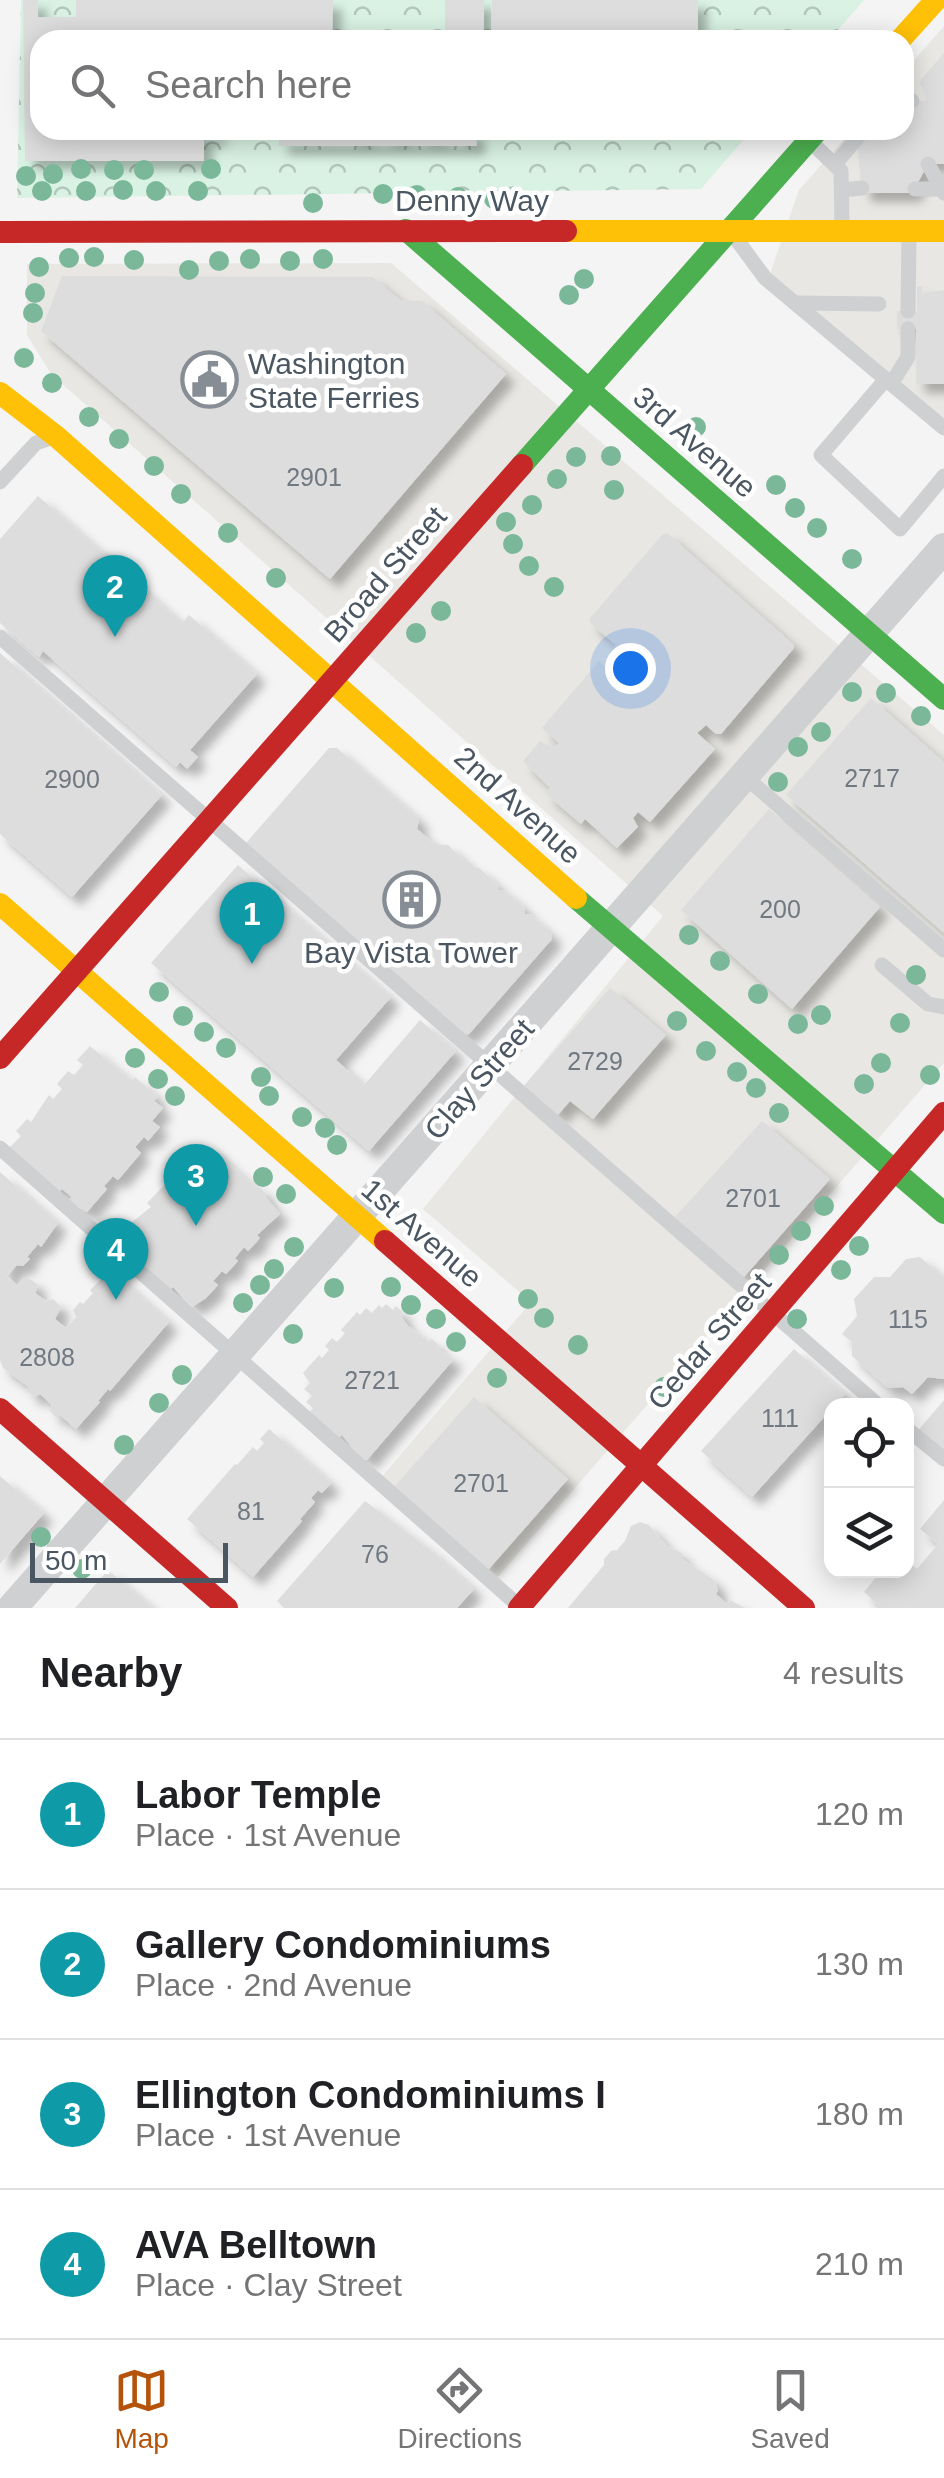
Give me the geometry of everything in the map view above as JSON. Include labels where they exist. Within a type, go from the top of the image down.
[{"type":"main road","points":[[912,30],[935,11]]},
{"type":"main road","name":"Broad Street","points":[[0,1058],[808,140]]},
{"type":"main road","name":"3rd Avenue","points":[[406,230],[944,698]]},
{"type":"main road","name":"Denny Way","points":[[0,232],[943,231]]},
{"type":"main road","name":"2nd Avenue","points":[[0,376],[57,437]]},
{"type":"main road","name":"2nd Avenue","points":[[0,394],[57,437],[610,928],[944,1213]]},
{"type":"main road","name":"1st Avenue","points":[[0,904],[804,1608]]},
{"type":"main road","name":"Cedar Street","points":[[520,1608],[944,1113]]},
{"type":"main road","points":[[0,1409],[227,1608]]},
{"type":"street","name":"Clay Street","points":[[12,1608],[360,1218],[742,774],[944,548]]},
{"type":"lane","points":[[817,140],[838,167],[842,230]]},
{"type":"lane","points":[[838,167],[857,140]]},
{"type":"lane","points":[[928,164],[943,194],[943,231]]},
{"type":"lane","points":[[838,167],[860,170]]},
{"type":"lane","points":[[842,190],[862,188]]},
{"type":"lane","points":[[914,189],[943,194]]},
{"type":"lane","points":[[728,229],[765,278],[944,428]]},
{"type":"lane","points":[[908,312],[909,230]]},
{"type":"lane","points":[[796,303],[879,304]]},
{"type":"lane","points":[[908,329],[908,357],[821,455],[900,528],[944,476]]},
{"type":"lane","points":[[0,482],[36,442],[57,437]]},
{"type":"lane","points":[[0,637],[870,1398]]},
{"type":"lane","points":[[742,774],[944,950]]},
{"type":"lane","points":[[882,964],[928,1004],[944,1008]]},
{"type":"lane","points":[[0,1148],[520,1608]]},
{"type":"lane","points":[[914,1435],[944,1460]]},
{"type":"shaded area","points":[[944,26],[944,425],[770,274],[799,190],[843,140],[914,140],[914,60]]},
{"type":"shaded area","points":[[391,263],[944,735],[944,1063],[496,1579],[380,1479],[531,1302],[423,1209],[663,916],[51,374],[27,335],[27,264]]},
{"type":"green space","points":[[21,0],[864,0],[838,30],[30,30],[30,140],[743,140],[701,189],[17,198]]},
{"type":"building","points":[[23,0],[38,0],[38,17],[76,17],[76,0],[333,0],[332,30],[30,30],[30,140],[204,140],[204,161],[25,161]]},
{"type":"building","points":[[445,0],[484,0],[484,30],[445,30]]},
{"type":"building","points":[[492,0],[698,0],[698,30],[491,30]]},
{"type":"building","points":[[944,53],[944,164],[928,164],[912,193],[862,193],[857,140],[914,140],[914,101],[929,101],[919,82]]},
{"type":"building","points":[[279,140],[476,140],[477,146],[279,146]]},
{"type":"building","points":[[62,276],[373,277],[400,300],[422,301],[506,374],[330,579],[41,331]]},
{"type":"building","points":[[917,286],[922,286],[922,293],[944,290],[944,384],[916,384],[916,329],[897,329],[897,311],[917,312]]},
{"type":"building","points":[[38,496],[182,623],[189,615],[257,674],[190,750],[198,757],[187,769],[180,762],[176,767],[43,651],[39,657],[0,623],[0,539]]},
{"type":"building","points":[[663,534],[668,534],[794,648],[721,734],[706,725],[697,733],[715,749],[650,822],[638,812],[633,818],[638,827],[617,848],[585,819],[581,824],[545,793],[550,788],[523,761],[540,741],[554,748],[559,743],[542,728],[599,661],[607,668],[616,658],[610,652],[616,645],[590,623],[590,618]]},
{"type":"building","points":[[0,653],[162,795],[72,897],[0,834]]},
{"type":"building","points":[[871,698],[944,762],[944,933],[786,795]]},
{"type":"building","name":"Bay Vista Tower","points":[[329,748],[337,748],[419,819],[417,829],[436,845],[448,845],[472,868],[479,868],[499,890],[525,908],[525,914],[552,934],[552,939],[469,1034],[462,1035],[246,843]]},
{"type":"building","points":[[769,809],[880,907],[792,1009],[681,910]]},
{"type":"building","points":[[238,865],[391,997],[336,1060],[364,1085],[420,1020],[456,1051],[369,1151],[151,963]]},
{"type":"building","points":[[610,988],[666,1035],[593,1119],[570,1101],[558,1115],[524,1086]]},
{"type":"building","points":[[90,1046],[132,1081],[135,1077],[158,1097],[154,1101],[163,1108],[152,1121],[160,1127],[148,1141],[144,1137],[135,1147],[141,1153],[118,1180],[113,1176],[87,1212],[7,1150],[21,1136],[16,1131],[27,1119],[31,1122],[49,1095],[53,1099],[62,1089],[57,1084],[68,1071],[74,1075],[83,1065],[77,1060]]},
{"type":"building","points":[[762,1121],[830,1179],[744,1277],[675,1217]]},
{"type":"building","points":[[211,1147],[267,1194],[280,1214],[257,1235],[260,1238],[248,1251],[244,1247],[226,1274],[222,1271],[213,1281],[218,1285],[206,1298],[192,1307],[173,1287],[168,1292],[140,1266],[144,1262],[135,1254],[130,1259],[115,1246],[130,1231],[126,1227],[151,1207],[147,1203],[171,1178],[175,1182],[184,1172],[179,1168],[192,1155],[198,1161]]},
{"type":"building","points":[[0,1172],[58,1223],[41,1247],[38,1244],[27,1257],[30,1259],[7,1276],[17,1285],[29,1278],[38,1285],[35,1293],[46,1301],[53,1299],[61,1307],[55,1319],[66,1328],[76,1317],[73,1310],[80,1302],[83,1304],[93,1293],[90,1290],[111,1270],[169,1322],[76,1429],[60,1415],[57,1418],[50,1411],[52,1405],[40,1394],[34,1397],[26,1390],[29,1387],[3,1368],[0,1360]]},
{"type":"building","points":[[920,1257],[944,1278],[944,1379],[928,1377],[912,1394],[903,1387],[888,1388],[852,1356],[852,1342],[842,1334],[857,1316],[854,1299],[874,1277],[890,1277],[906,1259]]},
{"type":"building","points":[[386,1304],[393,1310],[396,1306],[408,1326],[429,1342],[432,1339],[438,1344],[435,1347],[454,1359],[367,1460],[342,1435],[338,1438],[309,1413],[313,1408],[306,1402],[312,1396],[304,1389],[310,1383],[303,1373],[329,1350],[325,1346],[332,1338],[337,1342],[345,1333],[341,1330],[357,1312],[360,1315],[366,1308],[372,1313]]},
{"type":"building","points":[[794,1349],[845,1394],[841,1398],[824,1398],[824,1417],[752,1497],[701,1451]]},
{"type":"building","points":[[474,1397],[568,1479],[488,1570],[394,1487]]},
{"type":"building","points":[[944,1400],[944,1459],[915,1434]]},
{"type":"building","points":[[269,1429],[331,1483],[311,1498],[315,1502],[302,1521],[253,1577],[187,1519],[235,1464],[253,1447],[257,1451],[264,1443],[260,1439]]},
{"type":"building","points":[[0,1476],[44,1513],[0,1564]]},
{"type":"building","points":[[944,1500],[944,1608],[882,1608],[864,1592],[875,1578],[914,1578],[914,1567],[917,1569],[938,1544],[920,1529]]},
{"type":"building","points":[[365,1501],[474,1589],[457,1608],[284,1608],[277,1601]]},
{"type":"building","points":[[640,1522],[649,1525],[667,1546],[682,1553],[682,1559],[714,1580],[716,1594],[727,1604],[730,1600],[745,1608],[568,1608],[604,1565],[604,1559],[625,1541],[631,1526]]},
{"type":"building","points":[[108,1570],[128,1587],[153,1608],[75,1608]]},
{"type":"traffic: fast","points":[[522,465],[809,140]]},
{"type":"traffic: fast","points":[[406,230],[944,699]]},
{"type":"traffic: fast","points":[[576,898],[944,1213]]},
{"type":"traffic: slow","points":[[909,30],[936,0]]},
{"type":"traffic: slow","points":[[566,231],[944,231]]},
{"type":"traffic: slow","points":[[0,393],[57,437],[576,898]]},
{"type":"traffic: slow","points":[[0,904],[385,1241]]},
{"type":"traffic: jam","points":[[0,232],[566,231]]},
{"type":"traffic: jam","points":[[0,1058],[522,465]]},
{"type":"traffic: jam","points":[[519,1608],[944,1113]]},
{"type":"traffic: jam","points":[[385,1241],[804,1608]]},
{"type":"traffic: jam","points":[[0,1409],[227,1608]]},
{"type":"place","name":"Washington State Ferries","points":[[209,380]]},
{"type":"place","name":"Gallery Condominiums","points":[[115,637]]},
{"type":"place","name":"Bay Vista Tower","points":[[411,899]]},
{"type":"place","name":"Labor Temple","points":[[252,964]]},
{"type":"place","name":"Ellington Condominiums I","points":[[196,1226]]},
{"type":"place","name":"AVA Belltown","points":[[116,1300]]}]
